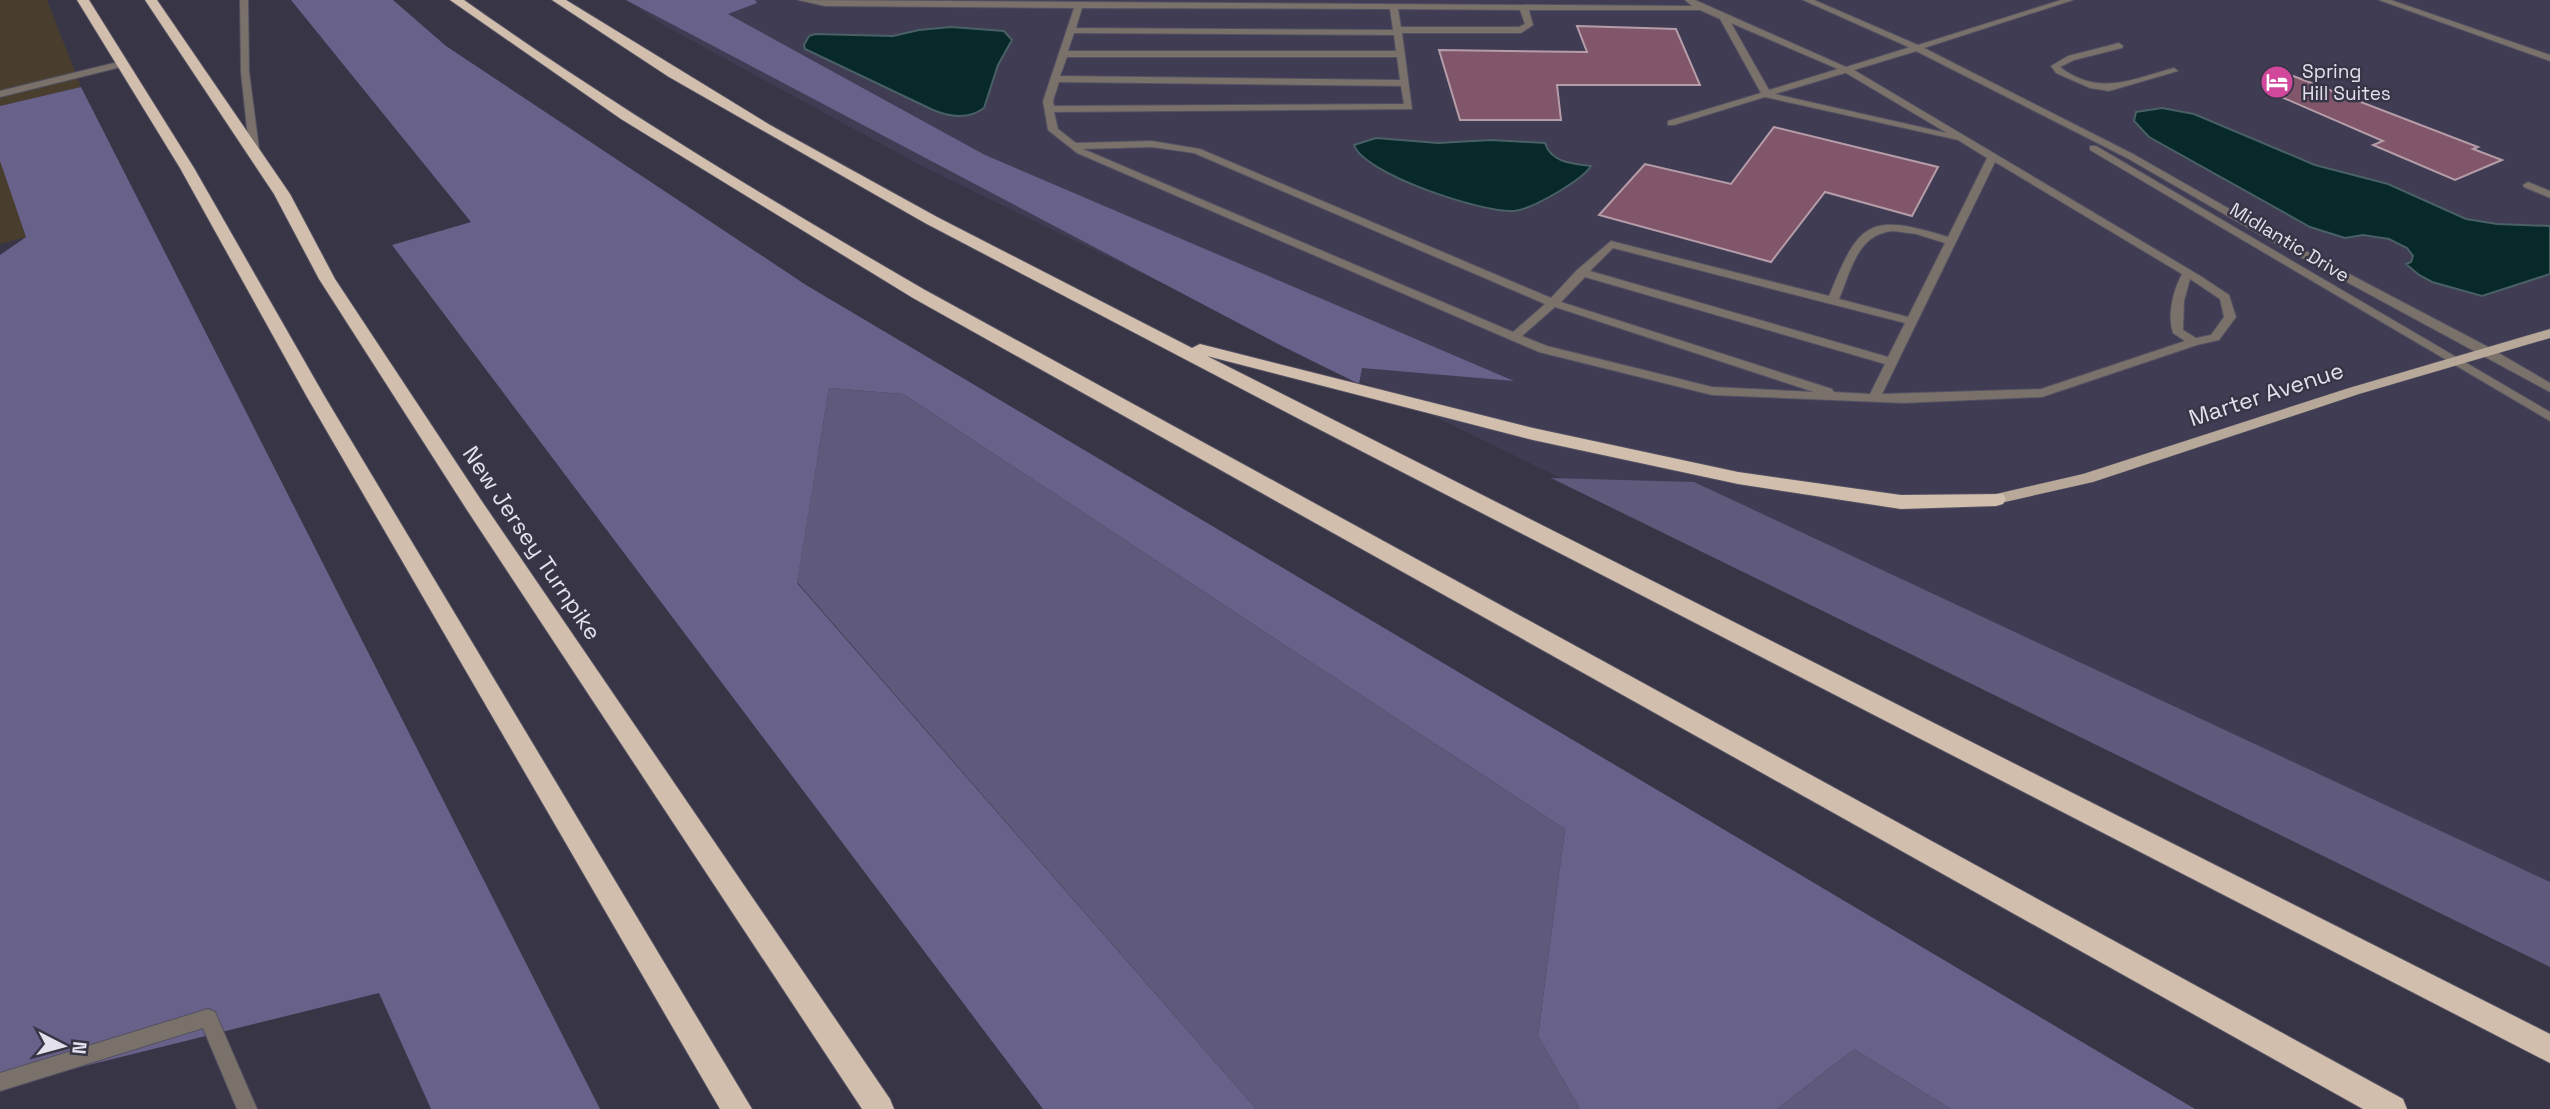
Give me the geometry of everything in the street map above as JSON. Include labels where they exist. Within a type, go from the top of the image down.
[{"type":"highway","points":[[83,0],[187,168],[317,397],[737,1109]]},
{"type":"highway","name":"New Jersey Turnpike","points":[[151,0],[282,194],[327,279],[385,369],[879,1109]]},
{"type":"highway","points":[[456,0],[569,79],[743,191],[919,294],[2392,1109]]},
{"type":"highway","points":[[558,0],[674,74],[931,220],[2550,1049]]},
{"type":"highway","points":[[1161,340],[1533,434],[1738,478],[1901,502],[1996,499]]},
{"type":"main road","name":"Marter Avenue","points":[[1996,499],[2087,478],[2453,360],[2550,333]]},
{"type":"street","points":[[244,0],[245,72],[256,156]]},
{"type":"street","points":[[802,0],[825,4],[991,2],[1079,7],[1311,4],[1394,8],[1702,8]]},
{"type":"street","points":[[1079,7],[1048,101],[1053,130],[1074,146],[1543,349],[1712,391],[1903,400],[2042,393],[2194,342],[2215,338],[2230,317],[2225,296],[1849,71],[1689,0]]},
{"type":"street","name":"Midlantic Drive","points":[[1807,0],[1917,48],[2130,156],[2273,238],[2550,388]]},
{"type":"street","points":[[1671,123],[1849,71],[2069,0]]},
{"type":"street","points":[[2383,0],[2550,58]]},
{"type":"street","points":[[1049,109],[1409,107],[1394,8]]},
{"type":"street","points":[[1071,30],[1521,30],[1529,25],[1524,8]]},
{"type":"street","points":[[1723,17],[1767,95],[1969,142]]},
{"type":"street","points":[[2119,46],[2071,58],[2054,66],[2059,71],[2093,86],[2109,88],[2174,71]]},
{"type":"street","points":[[1063,54],[1401,54]]},
{"type":"street","points":[[0,94],[122,64]]},
{"type":"street","points":[[1055,79],[1405,83]]},
{"type":"street","name":"Midlantic Drive","points":[[2011,98],[2550,417]]},
{"type":"street","points":[[1074,146],[1147,144],[1197,150],[1553,303],[1845,397]]},
{"type":"street","points":[[1874,398],[1993,156]]},
{"type":"street","points":[[2528,185],[2550,195]]},
{"type":"street","points":[[1833,301],[1861,239],[1885,228],[1904,228],[1951,241]]},
{"type":"street","points":[[1514,337],[1553,303],[1611,244],[1912,321]]},
{"type":"street","points":[[1581,272],[1892,362]]},
{"type":"street","points":[[2188,273],[2182,285],[2176,313],[2177,331],[2194,342]]},
{"type":"street","points":[[0,1082],[208,1017],[247,1109]]},
{"type":"shaded area","points":[[0,0],[47,0],[81,87],[0,106]]},
{"type":"shaded area","points":[[291,0],[393,0],[446,46],[806,285],[2195,1109],[1951,1109],[1854,1049],[1777,1109],[1580,1109],[1538,1036],[1565,829],[903,394],[829,388],[797,583],[1256,1109],[1043,1109],[392,245],[471,222]]},
{"type":"shaded area","points":[[626,0],[2550,0],[2550,957],[2004,695],[922,166],[665,26]]},
{"type":"shaded area","points":[[626,0],[755,0],[757,3],[728,14],[985,155],[1514,381],[1362,368],[1359,384],[1278,344]]},
{"type":"shaded area","points":[[951,27],[1004,31],[1012,40],[998,65],[984,108],[965,116],[952,116],[933,110],[805,49],[804,45],[809,36],[815,34],[893,36]]},
{"type":"shaded area","points":[[81,87],[600,1109],[431,1109],[379,993],[0,1087],[0,255],[26,237],[0,161],[0,106]]},
{"type":"shaded area","points":[[2162,108],[2194,114],[2315,165],[2388,184],[2466,219],[2497,224],[2550,226],[2550,274],[2482,296],[2432,282],[2406,264],[2411,262],[2413,256],[2407,248],[2389,239],[2363,235],[2345,238],[2310,227],[2149,137],[2134,121],[2136,112]]},
{"type":"shaded area","points":[[1376,138],[1438,143],[1491,140],[1545,143],[1552,155],[1558,159],[1591,166],[1568,186],[1544,200],[1514,211],[1498,210],[1426,190],[1379,168],[1362,156],[1354,145]]},
{"type":"shaded area","points":[[0,157],[26,237],[0,244]]},
{"type":"shaded area","points":[[829,388],[903,394],[1565,829],[1538,1036],[1580,1109],[1256,1109],[797,582]]},
{"type":"shaded area","points":[[1551,478],[1694,482],[2550,882],[2550,967]]},
{"type":"shaded area","points":[[1854,1049],[1951,1109],[1777,1109]]},
{"type":"building","points":[[1577,26],[1676,29],[1700,85],[1557,85],[1561,120],[1460,120],[1439,50],[1587,52]]},
{"type":"building","name":"Spring Hill Suites","points":[[2288,74],[2478,147],[2473,149],[2502,160],[2455,180],[2373,145],[2383,141],[2279,96]]},
{"type":"building","points":[[1774,127],[1938,167],[1912,216],[1825,192],[1771,262],[1599,215],[1645,164],[1731,184]]},
{"type":"place","name":"Spring Hill Suites","points":[[2277,82]]}]
